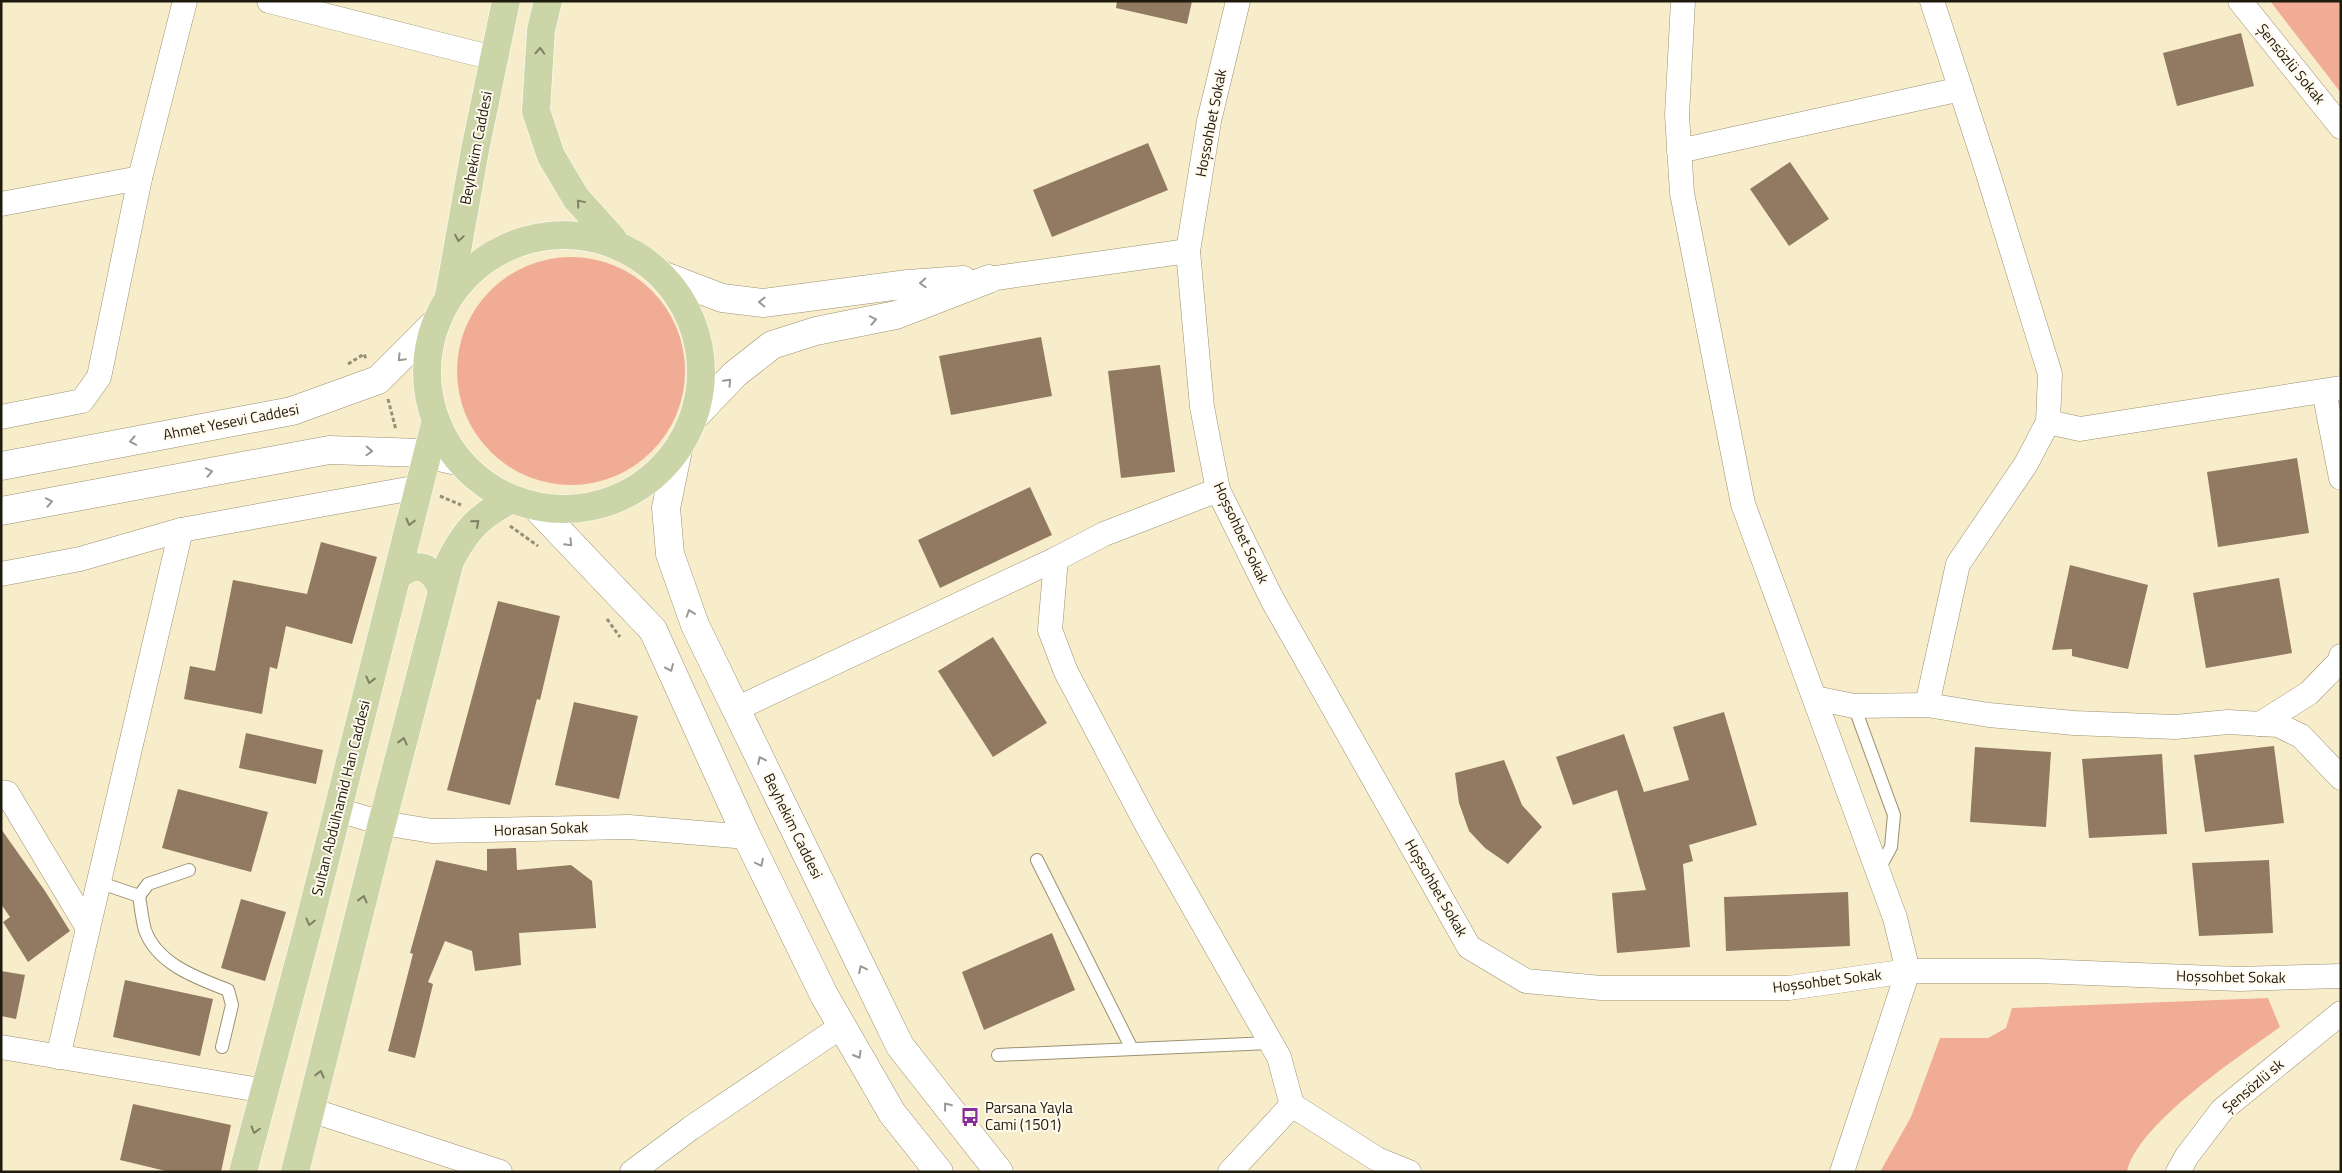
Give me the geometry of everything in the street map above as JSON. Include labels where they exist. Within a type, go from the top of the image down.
[{"type":"main road","name":"Beyhekim Caddesi","points":[[449,296],[493,58],[506,1]]},
{"type":"main road","points":[[548,1],[541,30],[536,111],[551,156],[576,198],[612,239],[662,275],[722,298],[763,303],[908,284],[989,279]]},
{"type":"main road","points":[[612,239],[551,235],[511,245],[476,266],[449,296],[435,323],[428,348],[426,374],[428,399],[435,424],[457,462],[478,481],[510,500],[536,507],[576,510],[616,500],[651,480],[678,450],[694,417],[702,382],[700,346],[686,308],[662,275]]},
{"type":"main road","points":[[694,417],[735,374],[772,344],[816,331],[896,315],[989,279]]},
{"type":"main road","name":"Ahmet Yesevi Caddesi","points":[[1,466],[292,412],[378,380],[435,323]]},
{"type":"main road","name":"Sultan Abdülhamid Han Caddesi","points":[[243,1172],[266,1091],[435,424]]},
{"type":"main road","points":[[1,511],[329,450],[422,453],[457,462]]},
{"type":"main road","name":"Beyhekim Caddesi","points":[[678,450],[666,508],[670,554],[695,625],[900,1046],[999,1172]]},
{"type":"main road","points":[[295,1172],[450,561],[466,533],[482,518],[510,500]]},
{"type":"main road","points":[[536,507],[653,630],[747,838],[824,995],[892,1114],[939,1172]]},
{"type":"main road","points":[[396,576],[406,569],[418,566],[429,570],[442,589]]},
{"type":"street","points":[[1,416],[82,401],[99,377],[140,178],[185,1]]},
{"type":"street","points":[[269,1],[493,58]]},
{"type":"street","name":"Hoşsohbet Sokak","points":[[1238,1],[1209,121],[1188,250],[1202,407],[1218,490],[1273,602],[1470,946],[1526,981],[1601,988],[1789,988],[1908,971],[2038,971],[2239,978],[2341,976]]},
{"type":"street","points":[[1684,1],[1677,115],[1682,193],[1743,504],[1895,918],[1908,971],[1842,1172]]},
{"type":"street","points":[[1927,705],[1958,564],[2026,464],[2048,422],[2050,374],[1932,1]]},
{"type":"street","name":"Şensözlü Sokak","points":[[2240,1],[2341,127]]},
{"type":"street","points":[[1679,151],[1961,89]]},
{"type":"street","points":[[1,204],[140,178]]},
{"type":"street","points":[[989,279],[1188,250]]},
{"type":"street","points":[[2048,422],[2080,429],[2332,390],[2341,478]]},
{"type":"street","points":[[1,574],[80,559],[181,530],[419,487]]},
{"type":"street","points":[[736,709],[1056,559],[1104,534],[1218,490]]},
{"type":"street","points":[[58,1057],[181,530]]},
{"type":"street","points":[[1056,559],[1050,630],[1066,672],[1148,827],[1279,1057],[1292,1105],[1377,1159],[1409,1172]]},
{"type":"street","points":[[2260,724],[2309,693],[2339,662],[2341,656]]},
{"type":"street","points":[[1815,698],[1854,706],[1927,705],[1989,715],[2074,723],[2175,727],[2228,722],[2278,725],[2301,736],[2341,778]]},
{"type":"street","points":[[1,792],[7,792],[88,928]]},
{"type":"street","name":"Horasan Sokak","points":[[338,810],[382,823],[432,831],[629,827],[747,838]]},
{"type":"street","name":"Şensözlü sk","points":[[2178,1172],[2187,1156],[2222,1110],[2341,1013]]},
{"type":"street","points":[[632,1172],[691,1128],[842,1026]]},
{"type":"street","points":[[1,1047],[266,1091]]},
{"type":"street","points":[[1230,1172],[1292,1105]]},
{"type":"street","points":[[311,1110],[500,1172]]},
{"type":"lane","points":[[1854,706],[1894,815],[1891,847],[1878,871]]},
{"type":"lane","points":[[1037,860],[1132,1049]]},
{"type":"lane","points":[[189,870],[148,884],[139,896],[146,931],[163,958],[200,979],[228,990],[232,1005],[222,1047]]},
{"type":"lane","points":[[98,882],[139,896]]},
{"type":"lane","points":[[998,1055],[1270,1043]]},
{"type":"path","points":[[364,354],[388,397],[396,432],[394,452]]},
{"type":"path","points":[[419,487],[465,507],[491,525],[502,521],[544,550]]},
{"type":"path","points":[[603,613],[620,637]]},
{"type":"shaded area","points":[[2270,1],[2341,1],[2341,93]]},
{"type":"shaded area","points":[[571,257],[593,259],[615,266],[634,276],[652,290],[666,308],[676,327],[683,349],[685,371],[683,393],[676,415],[666,434],[652,452],[634,466],[615,476],[593,483],[571,485],[549,483],[527,476],[508,466],[490,452],[476,434],[466,415],[459,393],[457,371],[459,349],[466,327],[476,308],[490,290],[508,276],[527,266],[549,259]]},
{"type":"shaded area","points":[[2268,998],[2280,1027],[2192,1092],[2169,1113],[2150,1133],[2135,1153],[2127,1172],[1880,1172],[1911,1117],[1940,1038],[1988,1038],[2006,1028],[2012,1008]]},
{"type":"building","points":[[1117,1],[1192,1],[1187,24],[1116,8]]},
{"type":"building","points":[[2241,33],[2254,86],[2177,106],[2163,53]]},
{"type":"building","points":[[1148,143],[1168,190],[1052,237],[1033,190]]},
{"type":"building","points":[[1790,162],[1829,219],[1789,246],[1750,189]]},
{"type":"building","points":[[1041,337],[1052,396],[951,415],[939,356]]},
{"type":"building","points":[[1160,365],[1175,472],[1121,478],[1108,371]]},
{"type":"building","points":[[2297,458],[2309,533],[2218,547],[2207,472]]},
{"type":"building","points":[[1030,487],[1052,535],[940,588],[918,540]]},
{"type":"building","points":[[321,542],[377,557],[352,644],[286,626],[277,669],[270,667],[262,714],[184,699],[190,666],[215,671],[233,580],[307,594]]},
{"type":"building","points":[[2070,565],[2148,585],[2128,669],[2072,656],[2072,649],[2052,650]]},
{"type":"building","points":[[2279,578],[2292,653],[2206,668],[2193,593]]},
{"type":"building","points":[[498,601],[560,616],[540,700],[537,699],[510,805],[447,790]]},
{"type":"building","points":[[993,637],[1047,723],[993,757],[938,671]]},
{"type":"building","points":[[574,702],[638,716],[619,799],[555,785]]},
{"type":"building","points":[[1724,712],[1757,825],[1689,845],[1693,861],[1683,864],[1690,947],[1617,953],[1612,893],[1646,890],[1617,790],[1573,805],[1556,757],[1624,734],[1644,792],[1689,780],[1673,727]]},
{"type":"building","points":[[246,733],[323,750],[316,784],[239,768]]},
{"type":"building","points":[[2274,746],[2284,823],[2205,832],[2194,755]]},
{"type":"building","points":[[1975,747],[2051,752],[2046,827],[1970,822]]},
{"type":"building","points":[[2162,754],[2167,834],[2089,838],[2082,759]]},
{"type":"building","points":[[1504,760],[1522,805],[1542,827],[1508,864],[1485,848],[1469,831],[1459,803],[1455,773]]},
{"type":"building","points":[[178,789],[268,812],[251,872],[162,848]]},
{"type":"building","points":[[1,829],[45,891],[70,931],[28,962],[3,922],[10,917],[1,904]]},
{"type":"building","points":[[516,848],[517,870],[571,865],[592,881],[596,928],[519,933],[521,965],[475,971],[472,951],[445,941],[428,982],[433,984],[415,1058],[388,1051],[413,954],[410,953],[436,860],[487,871],[487,849]]},
{"type":"building","points":[[2269,860],[2273,933],[2199,936],[2192,863]]},
{"type":"building","points":[[1848,892],[1850,946],[1726,951],[1724,897]]},
{"type":"building","points":[[241,899],[286,912],[265,981],[221,968]]},
{"type":"building","points":[[1052,933],[1075,990],[984,1030],[962,972]]},
{"type":"building","points":[[1,971],[25,975],[16,1019],[1,1016]]},
{"type":"building","points":[[125,980],[213,999],[200,1056],[113,1037]]},
{"type":"building","points":[[133,1104],[231,1125],[221,1172],[170,1172],[120,1160]]},
{"type":"place","name":"Parsana Yayla Cami (1501)","points":[[970,1117]]}]
